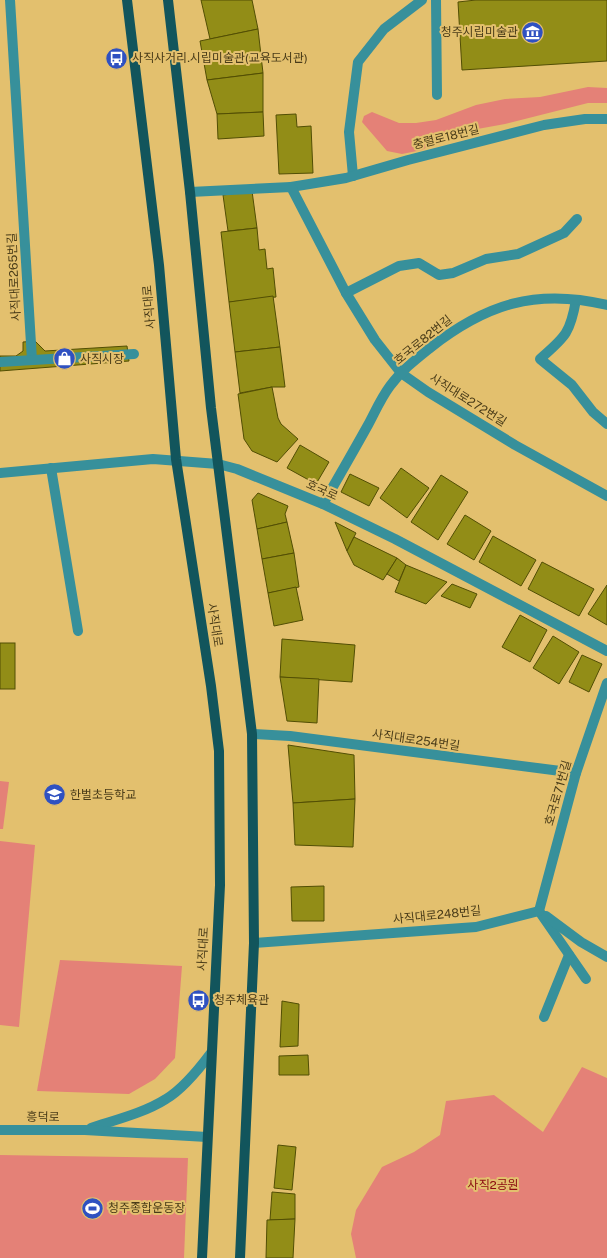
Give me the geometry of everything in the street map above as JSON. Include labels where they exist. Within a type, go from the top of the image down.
[{"type":"main road","name":"사직대로","points":[[127,0],[159,265],[176,460],[211,686],[219,751],[220,885],[202,1258]]},
{"type":"main road","name":"사직대로","points":[[168,0],[190,192],[218,464],[252,734],[254,943],[240,1258]]},
{"type":"street","name":"사직대로265번길","points":[[10,0],[32,360]]},
{"type":"street","points":[[353,176],[349,132],[358,62],[384,29],[422,0]]},
{"type":"street","points":[[436,0],[437,95]]},
{"type":"street","name":"충렬로18번길","points":[[291,187],[353,176],[408,160],[544,125],[585,118],[607,119]]},
{"type":"street","points":[[190,192],[291,187]]},
{"type":"street","name":"사직대로272번길","points":[[291,187],[346,293],[376,340],[401,373],[428,392],[508,441],[607,496]]},
{"type":"street","points":[[346,293],[399,266],[419,263],[439,275],[453,272],[486,259],[518,254],[564,233],[577,219]]},
{"type":"street","name":"호국로82번길","points":[[323,504],[390,386],[401,373],[438,341],[469,320],[492,310],[521,301],[553,298],[607,305]]},
{"type":"street","points":[[576,300],[572,324],[564,338],[540,360],[572,385],[593,412],[607,424]]},
{"type":"street","points":[[0,362],[134,354]]},
{"type":"street","name":"호국로","points":[[0,473],[147,459],[218,464],[237,469],[323,504],[395,539],[607,651]]},
{"type":"street","points":[[51,468],[78,630]]},
{"type":"street","name":"호국로71번길","points":[[539,911],[576,773],[607,683]]},
{"type":"street","name":"사직대로254번길","points":[[252,734],[290,736],[576,773]]},
{"type":"street","points":[[539,911],[586,979]]},
{"type":"street","points":[[539,911],[581,942],[607,957]]},
{"type":"street","name":"사직대로248번길","points":[[254,943],[476,926],[539,911]]},
{"type":"street","points":[[544,1017],[569,955]]},
{"type":"street","points":[[85,1130],[119,1119],[166,1099],[203,1064],[211,1054]]},
{"type":"street","name":"흥덕로","points":[[0,1130],[85,1130]]},
{"type":"street","points":[[85,1130],[207,1137]]},
{"type":"green space","points":[[588,87],[607,88],[607,103],[588,103],[505,124],[450,134],[422,150],[402,154],[387,151],[362,122],[364,116],[372,112],[399,123],[416,123],[436,120],[476,105],[505,99],[540,97]]},
{"type":"green space","points":[[0,781],[9,782],[3,829],[0,829]]},
{"type":"green space","points":[[0,841],[35,845],[19,1027],[0,1025]]},
{"type":"green space","points":[[60,960],[182,966],[175,1058],[155,1079],[129,1094],[37,1091]]},
{"type":"green space","name":"사직2공원","points":[[582,1067],[607,1078],[607,1258],[356,1258],[351,1234],[356,1210],[382,1167],[414,1152],[440,1135],[446,1101],[494,1095],[543,1132]]},
{"type":"green space","name":"청주종합운동장","points":[[0,1155],[188,1158],[184,1258],[0,1258]]},
{"type":"building","points":[[201,0],[252,0],[258,29],[210,39]]},
{"type":"building","name":"청주시립미술관","points":[[476,0],[607,0],[607,61],[462,70],[458,2]]},
{"type":"building","points":[[258,29],[263,73],[207,80],[200,41]]},
{"type":"building","points":[[263,73],[263,112],[217,114],[207,80]]},
{"type":"building","points":[[263,112],[264,136],[218,139],[217,114]]},
{"type":"building","points":[[296,114],[297,127],[311,126],[313,173],[279,174],[276,115]]},
{"type":"building","points":[[252,191],[257,228],[228,231],[223,195]]},
{"type":"building","points":[[257,228],[259,250],[265,249],[267,269],[273,268],[276,297],[229,302],[221,232]]},
{"type":"building","points":[[273,296],[280,347],[235,352],[229,302]]},
{"type":"building","name":"사직시장","points":[[35,341],[45,351],[127,346],[129,361],[0,371],[0,356],[16,356],[23,351],[23,342]]},
{"type":"building","points":[[280,347],[285,387],[272,387],[240,393],[235,352]]},
{"type":"building","points":[[272,387],[278,418],[281,424],[298,439],[277,462],[252,451],[244,439],[238,394]]},
{"type":"building","points":[[300,445],[329,462],[316,484],[287,468]]},
{"type":"building","points":[[401,468],[429,488],[407,518],[380,498]]},
{"type":"building","points":[[350,474],[379,488],[369,506],[341,492]]},
{"type":"building","points":[[441,475],[468,492],[438,540],[411,522]]},
{"type":"building","points":[[258,493],[288,506],[285,514],[287,522],[257,529],[252,500]]},
{"type":"building","points":[[465,515],[491,531],[474,560],[447,544]]},
{"type":"building","points":[[287,522],[294,553],[262,559],[257,529]]},
{"type":"building","points":[[335,522],[356,533],[347,551]]},
{"type":"building","points":[[493,536],[536,560],[521,586],[479,562]]},
{"type":"building","points":[[354,537],[397,558],[383,580],[354,565],[347,551]]},
{"type":"building","points":[[294,553],[299,587],[268,593],[262,559]]},
{"type":"building","points":[[397,558],[406,565],[399,581],[387,574]]},
{"type":"building","points":[[542,562],[594,589],[579,616],[528,589]]},
{"type":"building","points":[[406,565],[447,582],[426,604],[395,592]]},
{"type":"building","points":[[452,584],[477,594],[470,608],[441,596]]},
{"type":"building","points":[[607,585],[607,625],[588,614]]},
{"type":"building","points":[[296,587],[303,620],[274,626],[268,593]]},
{"type":"building","points":[[520,615],[547,630],[530,662],[502,647]]},
{"type":"building","points":[[553,636],[579,652],[559,684],[533,668]]},
{"type":"building","points":[[282,639],[355,645],[352,682],[280,677]]},
{"type":"building","points":[[0,643],[15,643],[15,689],[0,689]]},
{"type":"building","points":[[582,655],[602,664],[589,692],[569,682]]},
{"type":"building","points":[[280,677],[319,679],[317,723],[287,721]]},
{"type":"building","points":[[288,745],[354,755],[355,799],[293,803]]},
{"type":"building","points":[[355,799],[353,847],[295,845],[293,803]]},
{"type":"building","points":[[324,886],[324,921],[292,921],[291,887]]},
{"type":"building","points":[[282,1001],[299,1004],[298,1046],[280,1047]]},
{"type":"building","points":[[308,1055],[309,1075],[279,1075],[279,1056]]},
{"type":"building","points":[[278,1145],[296,1147],[292,1190],[274,1188]]},
{"type":"building","points":[[272,1192],[295,1194],[295,1219],[270,1220]]},
{"type":"building","points":[[295,1219],[293,1258],[266,1258],[267,1220]]},
{"type":"place","name":"청주시립미술관","points":[[533,32]]},
{"type":"place","name":"사직사거리.시립미술관(교육도서관)","points":[[117,58]]},
{"type":"place","name":"사직시장","points":[[65,359]]},
{"type":"place","name":"한벌초등학교","points":[[54,795]]},
{"type":"place","name":"청주체육관","points":[[199,1000]]},
{"type":"place","name":"청주종합운동장","points":[[93,1208]]}]
